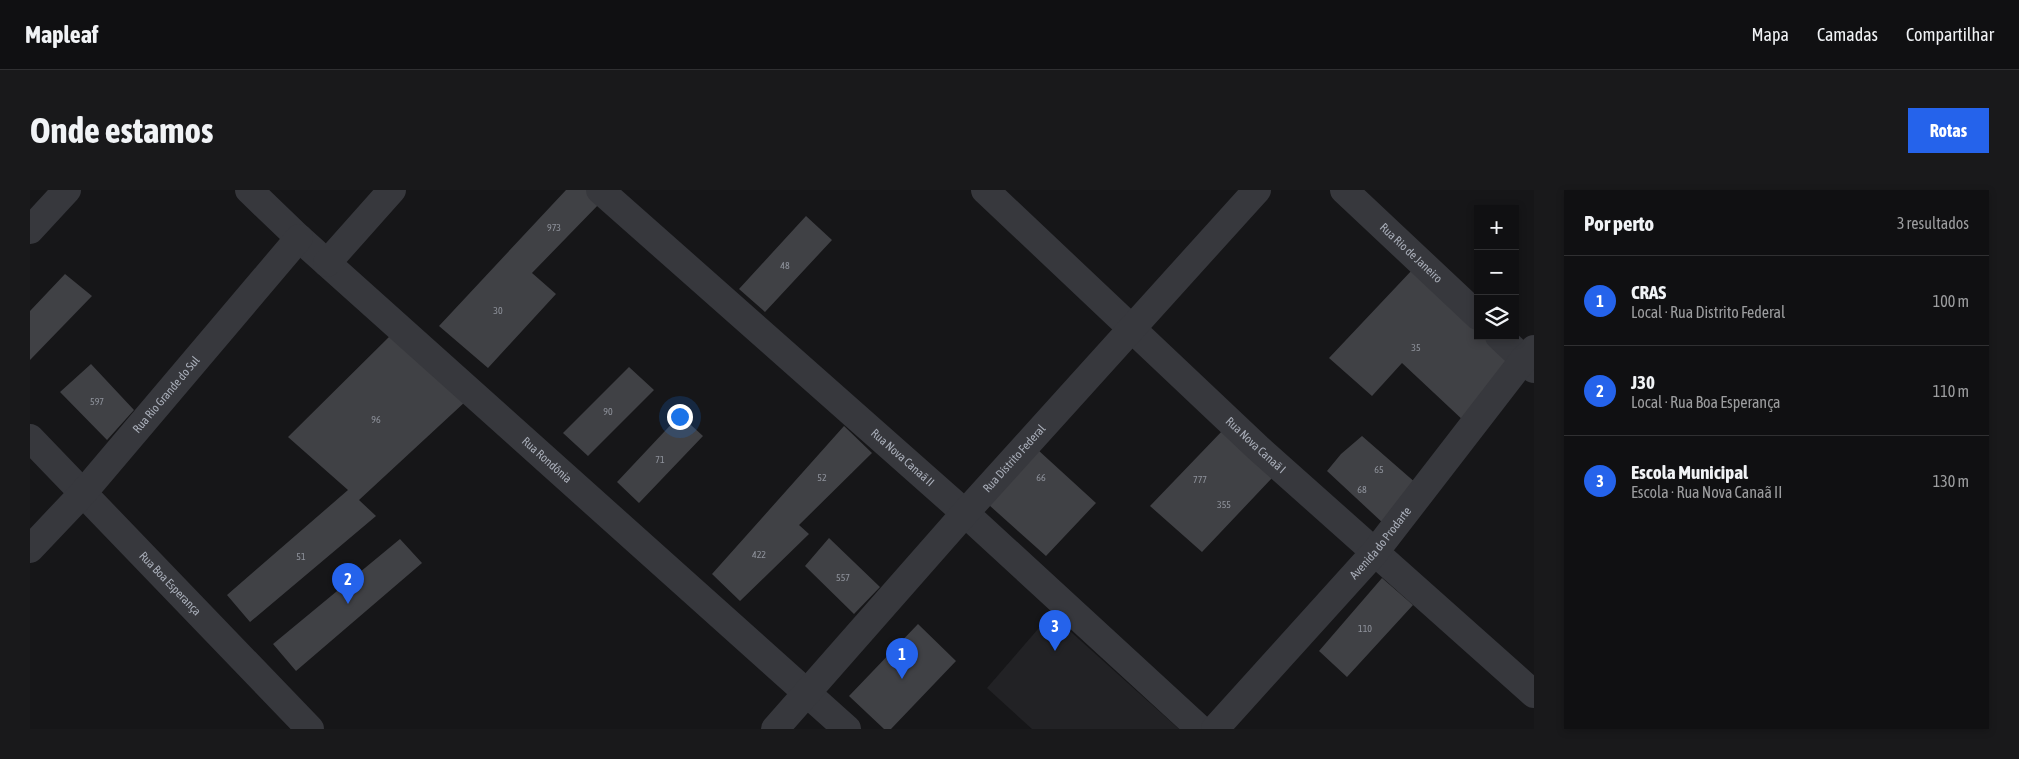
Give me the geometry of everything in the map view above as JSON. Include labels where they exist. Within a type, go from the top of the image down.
[{"type":"street","points":[[30,230],[68,190]]},
{"type":"street","name":"Rua Rondônia","points":[[248,190],[299,238],[847,729]]},
{"type":"street","points":[[327,263],[392,190]]},
{"type":"street","name":"Rua Nova Canaã II","points":[[600,190],[965,513],[1200,729]]},
{"type":"street","name":"Rua Nova Canaã I","points":[[985,190],[1258,448],[1534,694]]},
{"type":"street","name":"Rua Distrito Federal","points":[[775,729],[965,513],[1257,190]]},
{"type":"street","name":"Rua Rio de Janeiro","points":[[1344,190],[1474,312]]},
{"type":"street","name":"Rua Rio de Janeiro","points":[[1365,190],[1474,288]]},
{"type":"street","name":"Rua Rio Grande do Sul","points":[[30,549],[83,493],[299,238]]},
{"type":"street","points":[[1519,333],[1531,355]]},
{"type":"street","points":[[1506,340],[1531,355]]},
{"type":"street","name":"Avenida do Prodarte","points":[[1215,729],[1375,552],[1531,355]]},
{"type":"street","name":"Rua Boa Esperança","points":[[30,438],[310,729]]},
{"type":"shaded area","points":[[1051,614],[1179,729],[1032,729],[987,688]]},
{"type":"building","points":[[566,190],[588,190],[601,202],[532,273],[556,294],[488,368],[439,326]]},
{"type":"building","points":[[806,216],[832,240],[765,312],[739,289]]},
{"type":"building","points":[[1413,269],[1474,328],[1474,340],[1486,340],[1514,366],[1465,422],[1402,363],[1372,396],[1329,358]]},
{"type":"building","points":[[65,274],[92,296],[30,360],[30,311]]},
{"type":"building","points":[[392,334],[466,401],[359,500],[376,516],[250,622],[227,595],[348,490],[288,437]]},
{"type":"building","points":[[91,364],[134,410],[107,440],[60,392]]},
{"type":"building","points":[[629,367],[654,390],[588,456],[563,433]]},
{"type":"building","points":[[680,415],[703,436],[639,503],[617,482]]},
{"type":"building","points":[[844,426],[872,453],[799,525],[809,534],[740,601],[712,574]]},
{"type":"building","points":[[1224,429],[1272,478],[1202,552],[1150,506]]},
{"type":"building","points":[[1362,436],[1417,484],[1384,524],[1327,471],[1341,454]]},
{"type":"building","points":[[1038,450],[1096,503],[1046,556],[989,505]]},
{"type":"building","points":[[829,538],[880,587],[854,614],[805,566]]},
{"type":"building","points":[[400,539],[422,563],[296,671],[273,644]]},
{"type":"building","points":[[1382,578],[1413,605],[1347,677],[1319,651]]},
{"type":"building","points":[[918,624],[956,661],[891,729],[884,729],[849,696]]},
{"type":"place","name":"J30","points":[[348,604]]},
{"type":"place","name":"Escola Municipal","points":[[1055,651]]},
{"type":"place","name":"CRAS","points":[[902,679]]}]
